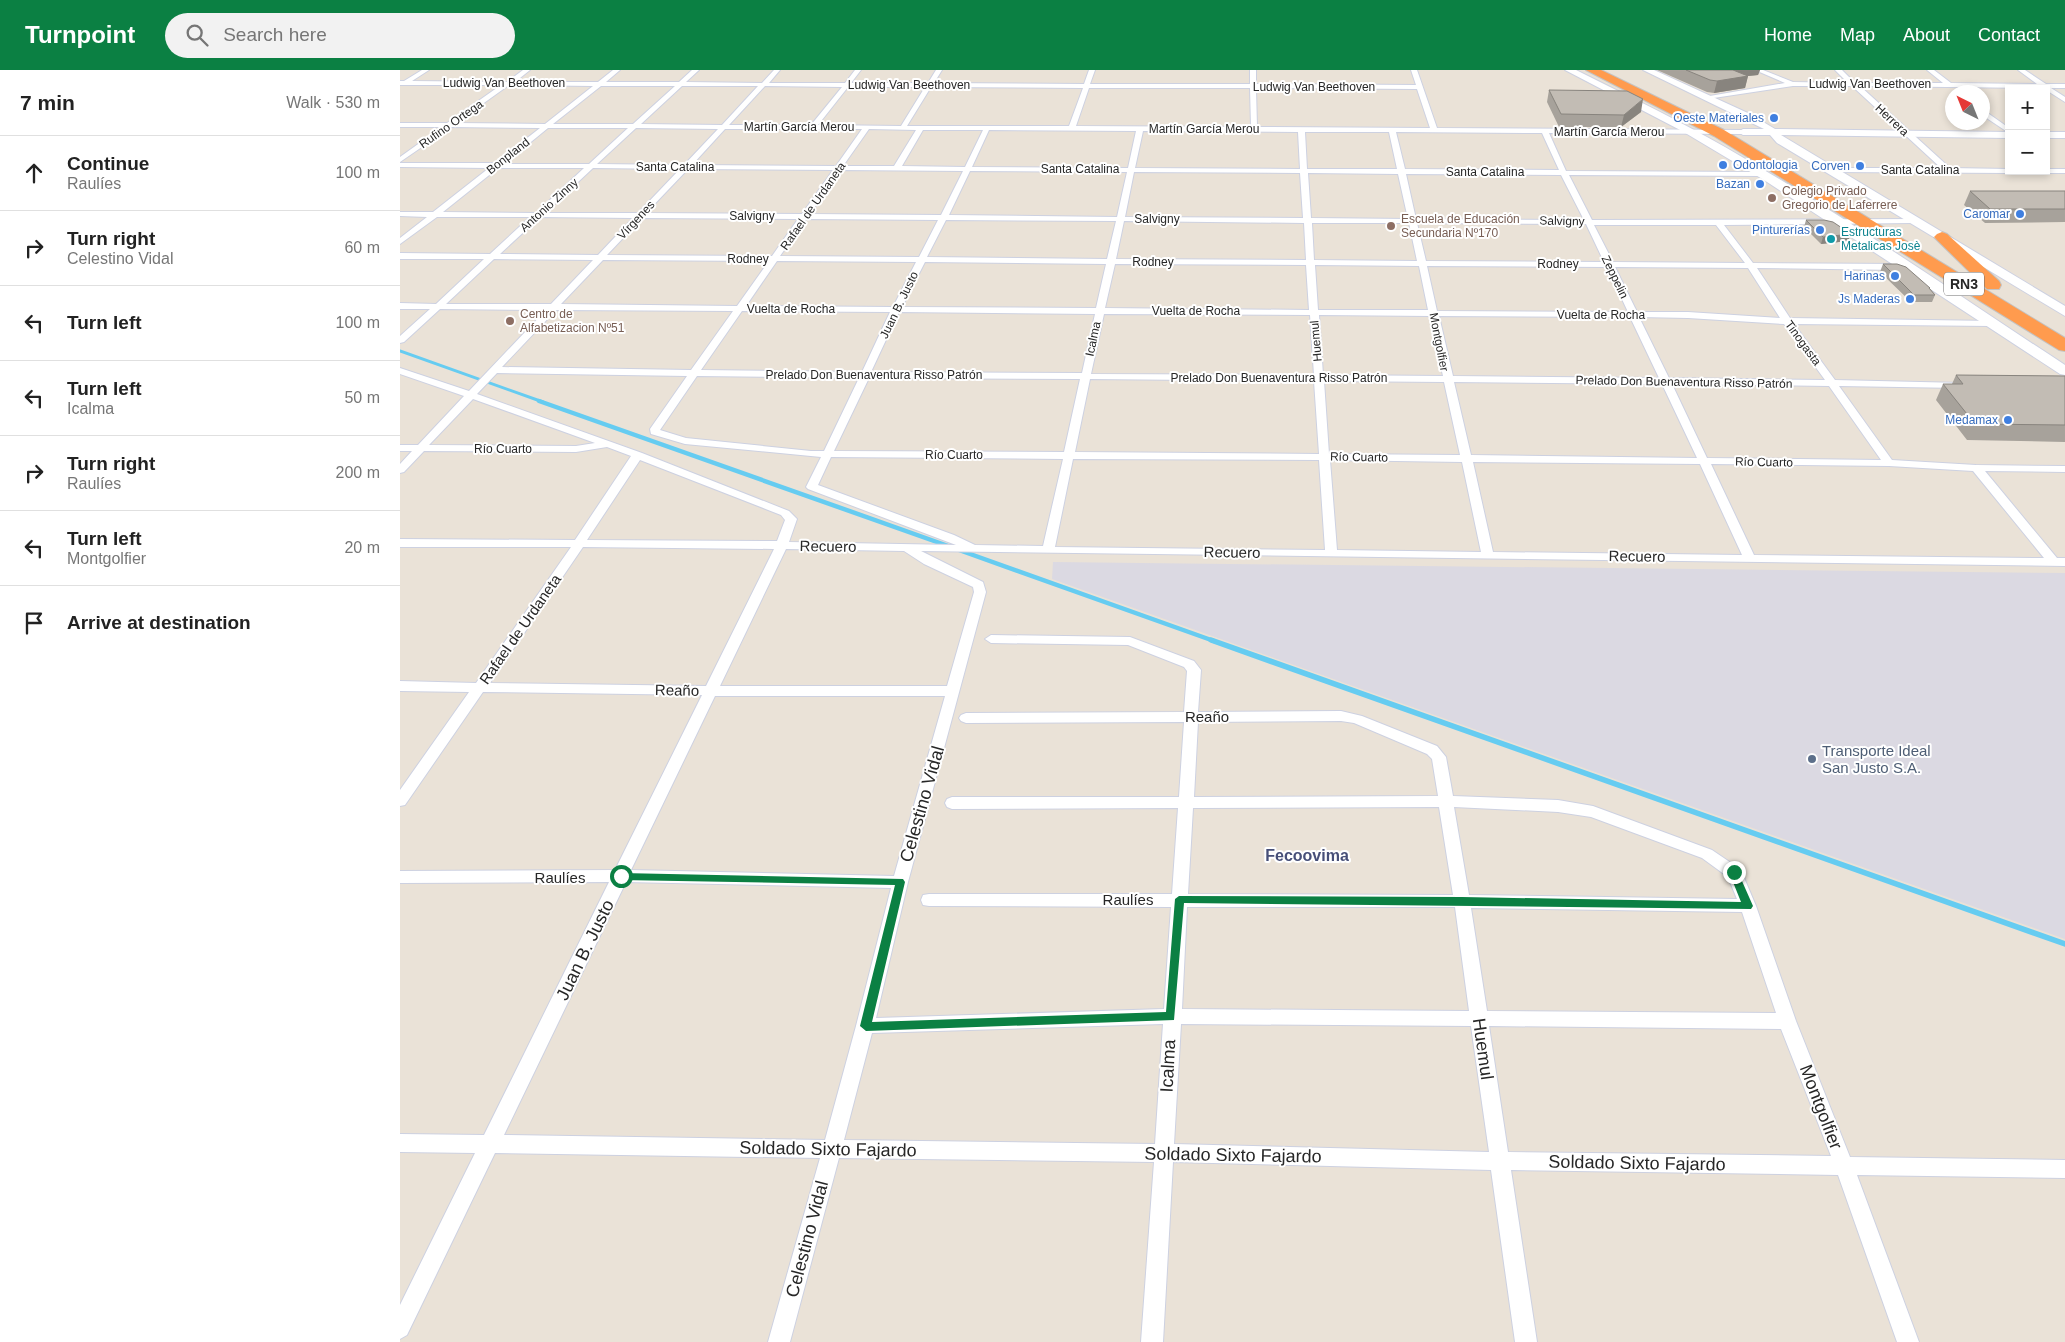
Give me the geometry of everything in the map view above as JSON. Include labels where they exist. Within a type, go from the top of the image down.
[{"type":"highway","name":"RN3","points":[[1592,70],[1652,98],[1719,133],[2065,346]]},
{"type":"highway","name":"RN3","points":[[1619,70],[1743,132],[2065,328]]},
{"type":"highway","points":[[1652,98],[1656,104],[1656,109],[1665,118]]},
{"type":"highway","points":[[1781,171],[1782,180],[1789,192]]},
{"type":"highway","points":[[1942,237],[1993,284]]},
{"type":"street","points":[[402,84],[426,70]]},
{"type":"street","name":"Rufino Ortega","points":[[400,160],[528,70]]},
{"type":"street","name":"Bonpland","points":[[400,242],[617,70]]},
{"type":"street","name":"Antonio Zinny","points":[[401,340],[696,70]]},
{"type":"street","name":"Vírgenes","points":[[470,395],[777,70]]},
{"type":"street","points":[[813,127],[858,70]]},
{"type":"street","points":[[903,127],[939,70]]},
{"type":"street","points":[[1072,128],[1092,70]]},
{"type":"street","points":[[1253,70],[1254,129]]},
{"type":"street","points":[[1414,70],[1434,130]]},
{"type":"street","points":[[1569,70],[1691,132],[1839,223],[2065,371]]},
{"type":"street","points":[[1647,70],[1760,123],[1781,141],[2065,312]]},
{"type":"street","points":[[1758,70],[1793,84]]},
{"type":"street","name":"Herrera","points":[[1838,70],[1947,170]]},
{"type":"street","points":[[1930,70],[1950,85]]},
{"type":"street","points":[[2021,70],[2043,85]]},
{"type":"street","name":"Ludwig Van Beethoven","points":[[402,84],[682,83],[1419,87]]},
{"type":"street","name":"Ludwig Van Beethoven","points":[[1707,97],[1793,84],[1950,85]]},
{"type":"street","name":"Ludwig Van Beethoven","points":[[1990,85],[2005,86]]},
{"type":"street","name":"Ludwig Van Beethoven","points":[[2050,86],[2065,86]]},
{"type":"street","points":[[2050,90],[2065,100]]},
{"type":"street","points":[[1990,118],[2005,130]]},
{"type":"street","name":"Martín García Merou","points":[[400,125],[2005,133]]},
{"type":"street","name":"Rafael de Urdaneta","points":[[655,432],[867,127]]},
{"type":"street","points":[[897,168],[921,127]]},
{"type":"street","name":"Juan B. Justo","points":[[812,484],[896,309],[944,217],[987,128]]},
{"type":"street","name":"Icalma","points":[[1048,550],[1140,128]]},
{"type":"street","name":"Huemul","points":[[1302,130],[1331,552]]},
{"type":"street","name":"Montgolfier","points":[[1392,130],[1488,554]]},
{"type":"street","name":"Zeppelin","points":[[1545,131],[1546,138],[1589,222],[1750,558]]},
{"type":"street","points":[[2050,134],[2065,134]]},
{"type":"street","name":"Santa Catalina","points":[[400,165],[1760,174]]},
{"type":"street","name":"Santa Catalina","points":[[1831,170],[2005,171]]},
{"type":"street","points":[[2050,171],[2065,171]]},
{"type":"street","name":"Salvigny","points":[[400,214],[1718,223],[1913,221]]},
{"type":"street","name":"Tinogasta","points":[[1718,223],[1751,266],[1787,321],[1889,463]]},
{"type":"street","name":"Rodney","points":[[400,256],[1905,267]]},
{"type":"street","name":"Vuelta de Rocha","points":[[400,306],[1688,315],[1787,321],[1991,323]]},
{"type":"street","name":"Prelado Don Buenaventura Risso Patrón","points":[[494,370],[696,374],[1968,385]]},
{"type":"street","points":[[400,372],[413,374],[638,455]]},
{"type":"street","points":[[400,470],[470,395]]},
{"type":"street","name":"Río Cuarto","points":[[655,432],[685,441],[827,454],[1889,463],[1976,468],[2065,469]]},
{"type":"street","name":"Río Cuarto","points":[[400,448],[576,449],[606,444]]},
{"type":"street","name":"Rafael de Urdaneta","points":[[400,801],[638,455]]},
{"type":"street","name":"Juan B. Justo","points":[[400,1328],[782,545],[791,519],[785,513],[638,455]]},
{"type":"street","points":[[1976,468],[2059,561]]},
{"type":"street","points":[[812,484],[814,488],[950,538],[973,549]]},
{"type":"street","name":"Recuero","points":[[400,543],[782,545],[1048,550],[2059,561]]},
{"type":"street","name":"Celestino Vidal","points":[[779,1342],[866,1026],[900,882],[980,592],[979,585],[928,561],[908,548]]},
{"type":"street","name":"Icalma","points":[[991,639],[1130,641],[1189,664],[1194,670],[1152,1342]]},
{"type":"street","name":"Reaño","points":[[400,686],[710,691],[954,691]]},
{"type":"street","name":"Reaño","points":[[966,718],[1341,716],[1357,719],[1432,750],[1439,757]]},
{"type":"street","name":"Huemul","points":[[1439,757],[1462,901],[1526,1342]]},
{"type":"street","points":[[952,803],[1447,801]]},
{"type":"street","name":"Montgolfier","points":[[1447,801],[1558,806],[1593,812],[1707,854],[1734,872],[1748,906],[1787,1021],[1844,1165],[1908,1342]]},
{"type":"street","name":"Raulíes","points":[[400,877],[621,876],[900,882]]},
{"type":"street","name":"Raulíes","points":[[929,900],[1462,901],[1748,906]]},
{"type":"street","points":[[866,1026],[1171,1016],[1787,1021]]},
{"type":"street","name":"Soldado Sixto Fajardo","points":[[400,1143],[1164,1153],[1500,1161],[2065,1169]]},
{"type":"shaded area","name":"Transporte Ideal San Justo S.A.","points":[[1053,562],[2065,573],[2065,939],[1052,579]]},
{"type":"building","points":[[1686,70],[1733,70],[1748,76],[1717,81]]},
{"type":"building","points":[[1549,90],[1627,91],[1643,99],[1624,115],[1561,114]]},
{"type":"building","points":[[1970,191],[2065,191],[2065,209],[1990,209]]},
{"type":"building","points":[[1806,220],[1833,222],[1851,234],[1823,237]]},
{"type":"building","points":[[1883,264],[1897,264],[1906,267],[1930,288],[1935,295],[1914,295]]},
{"type":"building","name":"Medamax","points":[[1956,375],[2065,376],[2065,425],[1975,424],[1943,384],[1963,384]]},
{"type":"waterway","points":[[400,351],[543,402]]},
{"type":"waterway","points":[[539,401],[951,547]]},
{"type":"waterway","points":[[959,550],[1214,641]]},
{"type":"waterway","points":[[1211,640],[2065,944]]},
{"type":"place","name":"Oeste Materiales","points":[[1774,118]]},
{"type":"place","name":"Odontologia","points":[[1723,165]]},
{"type":"place","name":"Corven","points":[[1860,166]]},
{"type":"place","name":"Bazan","points":[[1760,184]]},
{"type":"place","name":"Colegio Privado Gregorio de Laferrere","points":[[1772,198]]},
{"type":"place","name":"Caromar","points":[[2020,214]]},
{"type":"place","name":"Escuela de Educación Secundaria Nº170","points":[[1391,226]]},
{"type":"place","name":"Pinturerías","points":[[1820,230]]},
{"type":"place","name":"Estructuras Metalicas Josè","points":[[1831,239]]},
{"type":"place","name":"Harinas","points":[[1895,276]]},
{"type":"place","name":"Js Maderas","points":[[1910,299]]},
{"type":"place","name":"Centro de Alfabetizacion Nº51","points":[[510,321]]},
{"type":"place","name":"Medamax","points":[[2008,420]]},
{"type":"place","name":"Transporte Ideal San Justo S.A.","points":[[1812,759]]},
{"type":"district","name":"Fecoovima","points":[[1307,855]]},
{"type":"route","points":[[621,876],[900,882],[866,1026],[1171,1016],[1179,899],[1748,906],[1734,872]]}]
